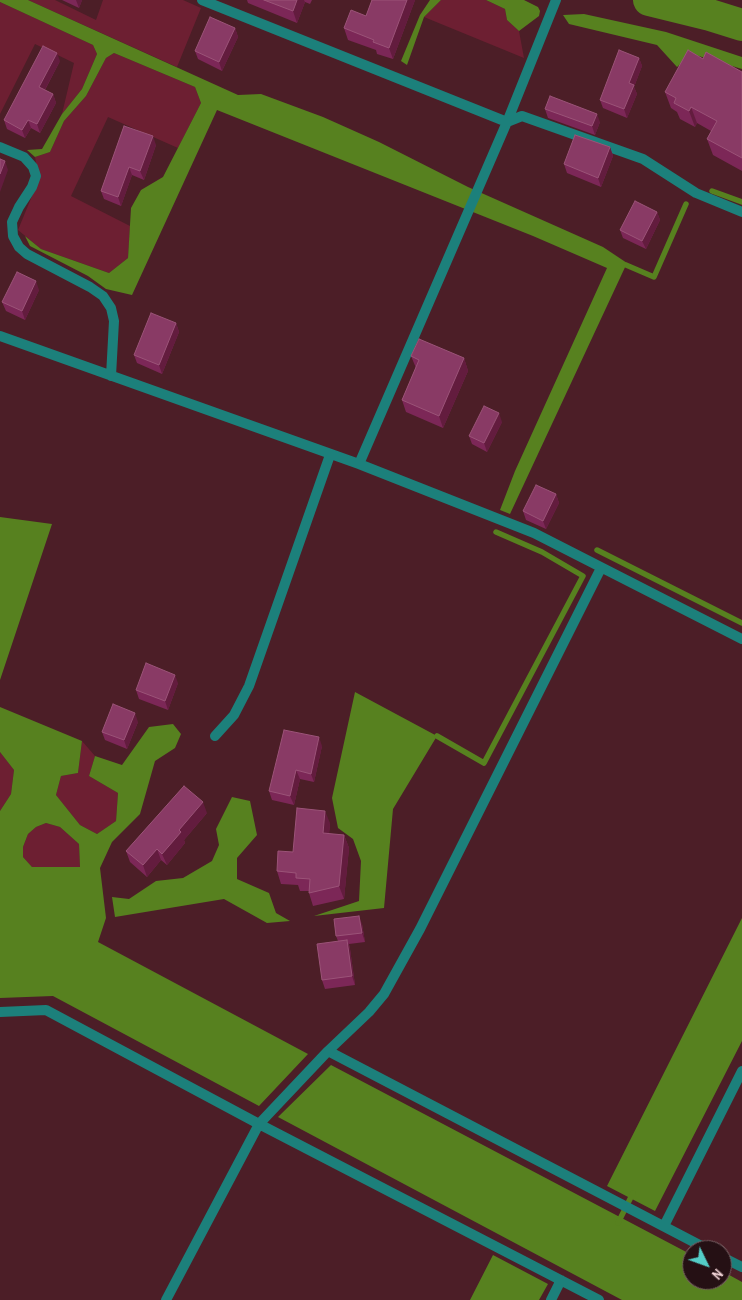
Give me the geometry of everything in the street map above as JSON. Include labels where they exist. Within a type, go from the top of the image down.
[{"type":"street","points":[[202,0],[507,122],[522,116],[643,159],[696,193],[742,212]]},
{"type":"street","points":[[359,464],[507,122],[556,0]]},
{"type":"street","points":[[0,147],[24,157],[33,167],[36,176],[12,222],[13,236],[19,247],[27,254],[96,291],[103,296],[111,308],[114,321],[111,376]]},
{"type":"street","points":[[0,336],[359,464],[534,534],[742,639]]},
{"type":"street","points":[[215,736],[234,715],[249,686],[330,455]]},
{"type":"street","points":[[166,1300],[259,1124],[369,1012],[384,994],[424,920],[601,568]]},
{"type":"street","points":[[0,1012],[46,1010],[259,1124],[599,1300]]},
{"type":"street","points":[[328,1052],[690,1240]]},
{"type":"street","points":[[664,1226],[742,1071]]},
{"type":"street","points":[[551,1300],[561,1280]]},
{"type":"shaded area","points":[[0,0],[28,0],[238,95],[261,94],[323,117],[379,142],[468,187],[603,247],[627,263],[510,514],[500,510],[515,471],[607,268],[533,236],[217,110],[132,295],[106,289],[88,276],[30,246],[25,236],[41,249],[109,273],[128,258],[131,208],[141,190],[163,177],[201,103],[195,87],[114,53],[106,58],[86,96],[64,121],[50,152],[35,157],[27,150],[42,149],[62,114],[82,89],[97,54],[93,45],[0,2]]},
{"type":"shaded area","points":[[28,0],[55,0],[96,20],[103,0],[183,0],[201,8],[177,67]]},
{"type":"shaded area","points":[[430,0],[441,0],[424,17],[407,65],[401,61],[420,15]]},
{"type":"shaded area","points":[[441,0],[486,0],[505,9],[507,20],[519,31],[524,58],[424,17]]},
{"type":"shaded area","points":[[486,0],[524,0],[538,7],[540,11],[539,16],[519,31],[507,20],[505,9]]},
{"type":"shaded area","points":[[0,2],[93,45],[97,54],[82,89],[62,114],[74,63],[35,44],[0,114]]},
{"type":"shaded area","points":[[584,14],[666,32],[742,57],[742,69],[692,54],[677,67],[657,45],[569,24],[563,15]]},
{"type":"shaded area","points":[[114,53],[195,87],[201,103],[178,148],[108,117],[71,196],[130,226],[128,258],[109,273],[41,249],[18,230],[39,179],[35,157],[50,152],[64,121],[86,96],[106,58]]},
{"type":"shaded area","points":[[0,517],[52,524],[0,680]]},
{"type":"shaded area","points":[[355,692],[437,736],[393,809],[384,908],[314,916],[359,901],[361,861],[353,839],[338,828],[332,798]]},
{"type":"shaded area","points":[[0,707],[82,741],[78,773],[61,776],[56,795],[80,825],[97,834],[116,821],[118,793],[89,776],[95,756],[122,765],[149,727],[173,724],[181,734],[175,748],[155,761],[140,814],[112,842],[100,868],[106,918],[98,942],[308,1054],[259,1106],[53,996],[0,998],[0,811],[11,794],[14,770],[0,752]],"holes":[[[46,823],[60,827],[79,844],[80,867],[32,867],[23,857],[23,847],[28,834],[36,827]]]},
{"type":"shaded area","points":[[82,741],[95,756],[89,776],[118,793],[116,821],[97,834],[80,825],[56,795],[61,776],[78,773]]},
{"type":"shaded area","points":[[0,752],[14,770],[11,794],[0,811]]},
{"type":"shaded area","points":[[232,797],[250,801],[257,835],[237,858],[237,879],[269,893],[276,913],[290,921],[267,923],[224,899],[115,917],[112,897],[129,899],[156,881],[183,878],[212,861],[219,845],[216,829]]},
{"type":"shaded area","points":[[46,823],[60,827],[79,844],[80,867],[32,867],[23,857],[23,847],[28,834],[36,827]]},
{"type":"shaded area","points":[[742,918],[742,1041],[655,1211],[607,1186]]},
{"type":"shaded area","points":[[331,1065],[682,1250],[682,1290],[732,1290],[732,1276],[742,1282],[742,1300],[622,1300],[278,1117]]},
{"type":"shaded area","points":[[493,1255],[548,1284],[539,1300],[470,1300]]},
{"type":"building","points":[[264,0],[297,0],[293,11]]},
{"type":"building","points":[[372,0],[407,0],[389,48],[344,28],[351,10],[366,16]]},
{"type":"building","points":[[210,17],[235,28],[219,62],[195,51]]},
{"type":"building","points":[[43,46],[57,53],[39,87],[53,94],[37,124],[28,120],[22,130],[4,120]]},
{"type":"building","points":[[619,50],[639,58],[629,83],[634,85],[624,109],[600,100]]},
{"type":"building","points":[[688,50],[703,59],[706,52],[742,72],[742,158],[707,139],[717,121],[691,107],[689,111],[674,103],[676,98],[665,92]]},
{"type":"building","points":[[550,96],[597,114],[592,126],[545,109]]},
{"type":"building","points":[[124,126],[153,136],[140,171],[129,167],[118,197],[101,191]]},
{"type":"building","points":[[575,135],[610,147],[598,178],[564,164]]},
{"type":"building","points":[[0,159],[5,161],[0,174]]},
{"type":"building","points":[[635,201],[657,212],[642,241],[620,230]]},
{"type":"building","points":[[17,272],[36,281],[22,311],[2,302]]},
{"type":"building","points":[[151,313],[176,323],[159,365],[134,355]]},
{"type":"building","points":[[419,339],[464,358],[439,416],[402,400],[419,360],[411,356]]},
{"type":"building","points":[[484,406],[499,413],[484,443],[469,436]]},
{"type":"building","points":[[536,485],[556,494],[543,521],[523,511]]},
{"type":"building","points":[[146,663],[175,675],[165,701],[136,690]]},
{"type":"building","points":[[113,704],[135,713],[124,740],[102,732]]},
{"type":"building","points":[[284,730],[319,737],[311,774],[296,770],[290,796],[269,791]]},
{"type":"building","points":[[184,786],[203,802],[179,830],[181,832],[162,854],[157,849],[143,865],[126,851]]},
{"type":"building","points":[[297,808],[325,811],[323,833],[344,835],[339,886],[309,893],[310,879],[296,878],[296,873],[277,871],[278,851],[293,852]]},
{"type":"building","points":[[359,916],[362,933],[336,936],[334,919]]},
{"type":"building","points":[[347,940],[352,976],[322,980],[317,944]]},
{"type":"waterway","points":[[649,0],[742,25]]},
{"type":"waterway","points":[[712,191],[742,202]]},
{"type":"waterway","points":[[626,265],[654,277],[686,204]]},
{"type":"waterway","points":[[437,736],[484,763],[583,576],[542,552],[496,532]]},
{"type":"waterway","points":[[597,550],[742,623]]},
{"type":"waterway","points":[[618,1223],[633,1193]]}]
